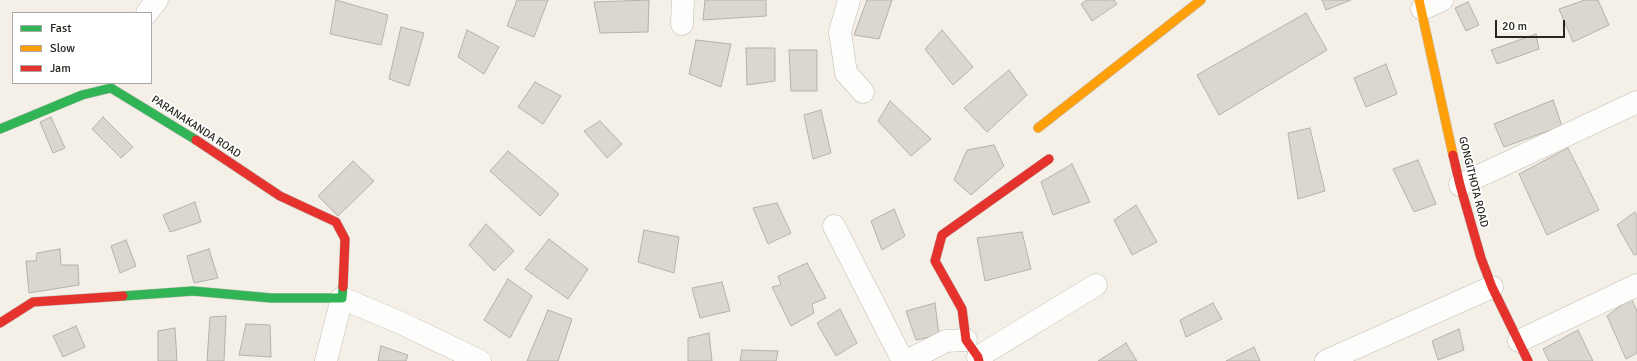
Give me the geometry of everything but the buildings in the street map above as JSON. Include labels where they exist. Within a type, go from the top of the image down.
[{"type":"street","points":[[148,12],[157,0]]},
{"type":"street","points":[[682,24],[683,0]]},
{"type":"street","points":[[849,0],[840,32],[846,73],[863,92]]},
{"type":"street","points":[[1038,128],[1201,0]]},
{"type":"street","points":[[1420,5],[1442,0]]},
{"type":"street","name":"GONGITHOTA ROAD","points":[[1420,5],[1460,185],[1481,258],[1492,287],[1528,361]]},
{"type":"street","name":"PARANAKANDA ROAD","points":[[0,129],[82,95],[111,85],[280,196],[336,222],[345,238],[342,298]]},
{"type":"street","points":[[1460,185],[1637,102]]},
{"type":"street","points":[[974,353],[962,308],[935,261],[942,235],[1049,159]]},
{"type":"street","points":[[834,226],[904,361]]},
{"type":"street","points":[[974,353],[1096,285]]},
{"type":"street","points":[[1518,341],[1637,285]]},
{"type":"street","points":[[1326,361],[1492,287]]},
{"type":"street","points":[[0,323],[33,302],[193,291],[271,298],[342,298],[401,323],[480,361]]},
{"type":"street","points":[[326,361],[342,298]]},
{"type":"street","points":[[907,361],[946,341],[974,353]]},
{"type":"traffic: fast","points":[[0,129],[82,95],[111,88],[196,140]]},
{"type":"traffic: fast","points":[[123,296],[193,291],[271,298],[342,298],[343,287]]},
{"type":"traffic: slow","points":[[1038,128],[1201,0]]},
{"type":"traffic: slow","points":[[1419,0],[1453,155]]},
{"type":"traffic: jam","points":[[196,140],[280,196],[336,222],[345,239],[343,287]]},
{"type":"traffic: jam","points":[[1453,155],[1481,258],[1492,287],[1528,361]]},
{"type":"traffic: jam","points":[[979,361],[978,357],[966,340],[962,309],[935,261],[942,235],[1049,159]]},
{"type":"traffic: jam","points":[[0,323],[33,302],[123,296]]}]
